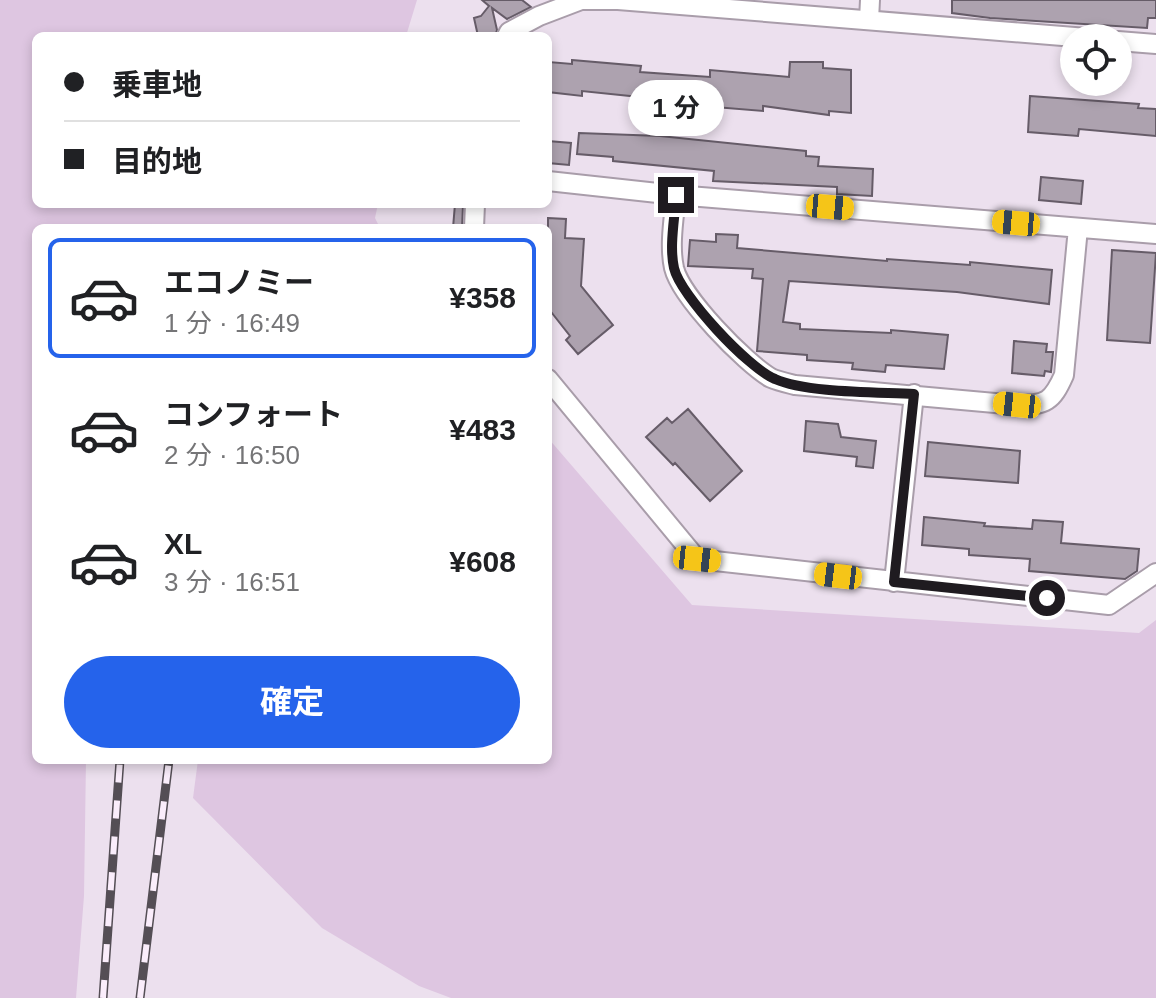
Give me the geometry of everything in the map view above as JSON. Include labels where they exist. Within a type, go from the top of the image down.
[{"type":"street","points":[[509,32],[539,16],[582,0],[618,0],[1060,36]]},
{"type":"street","points":[[869,20],[870,0]]},
{"type":"street","points":[[1132,42],[1156,44]]},
{"type":"street","points":[[552,181],[676,195],[1156,234]]},
{"type":"street","points":[[676,195],[673,255],[678,280],[714,327],[772,379],[795,385],[1017,405],[1039,405],[1055,395],[1064,375],[1078,228]]},
{"type":"street","points":[[552,384],[697,559],[1109,605],[1156,573]]},
{"type":"street","points":[[894,582],[914,394]]},
{"type":"shaded area","points":[[0,0],[417,0],[407,32],[32,32],[32,208],[377,208],[375,218],[378,224],[32,224],[32,764],[86,764],[84,896],[76,998],[0,998]]},
{"type":"shaded area","points":[[552,443],[692,605],[1139,633],[1156,620],[1156,998],[451,998],[419,986],[322,928],[193,798],[197,764],[552,764]]},
{"type":"building","points":[[482,0],[522,0],[531,7],[507,19],[492,8],[496,32],[477,32],[474,18],[481,16],[489,6]]},
{"type":"building","points":[[952,0],[1156,0],[1156,18],[1148,18],[1147,28],[1132,27],[1132,24],[1084,24],[952,13]]},
{"type":"building","points":[[572,60],[641,66],[640,72],[710,77],[710,70],[789,77],[790,62],[823,62],[823,68],[851,70],[851,113],[829,111],[829,115],[763,106],[763,111],[666,103],[649,98],[582,91],[582,96],[552,92],[552,62],[572,64]]},
{"type":"building","points":[[1030,96],[1139,104],[1138,108],[1156,109],[1156,136],[1079,129],[1078,136],[1028,132]]},
{"type":"building","points":[[579,133],[660,136],[806,151],[806,156],[819,157],[818,166],[873,169],[872,196],[837,194],[837,187],[713,181],[714,171],[613,161],[613,157],[577,154]]},
{"type":"building","points":[[552,141],[571,143],[569,165],[552,163]]},
{"type":"building","points":[[1041,177],[1083,181],[1081,204],[1039,200]]},
{"type":"building","points":[[455,208],[463,208],[462,224],[453,224]]},
{"type":"building","points":[[548,218],[566,219],[565,238],[584,239],[581,286],[613,325],[578,354],[566,340],[570,336],[552,313],[552,224],[548,224]]},
{"type":"building","points":[[716,234],[738,235],[737,248],[887,261],[970,265],[970,262],[1052,270],[1049,304],[957,292],[789,281],[783,322],[800,324],[800,329],[891,333],[891,330],[948,335],[944,369],[886,365],[885,372],[852,369],[853,363],[807,360],[807,355],[757,351],[763,279],[752,278],[753,269],[688,266],[690,240],[716,242]]},
{"type":"building","points":[[1112,250],[1156,253],[1150,343],[1107,340]]},
{"type":"building","points":[[1014,341],[1047,344],[1046,352],[1053,352],[1051,372],[1045,371],[1044,376],[1012,373]]},
{"type":"building","points":[[688,409],[742,471],[710,501],[646,437],[667,418],[672,423]]},
{"type":"building","points":[[806,421],[838,424],[841,437],[876,441],[873,468],[856,466],[857,457],[804,451]]},
{"type":"building","points":[[928,442],[1020,451],[1018,483],[925,476]]},
{"type":"building","points":[[924,517],[1032,529],[1033,520],[1063,522],[1061,543],[1139,549],[1137,571],[1125,579],[1029,571],[1030,559],[969,555],[969,549],[922,545]]},
{"type":"railway","points":[[103,998],[120,764]]},
{"type":"railway","points":[[140,998],[169,764]]},
{"type":"route","points":[[676,195],[673,255],[678,280],[714,327],[751,363],[772,379],[795,385],[914,394],[894,582],[1047,598]]}]
